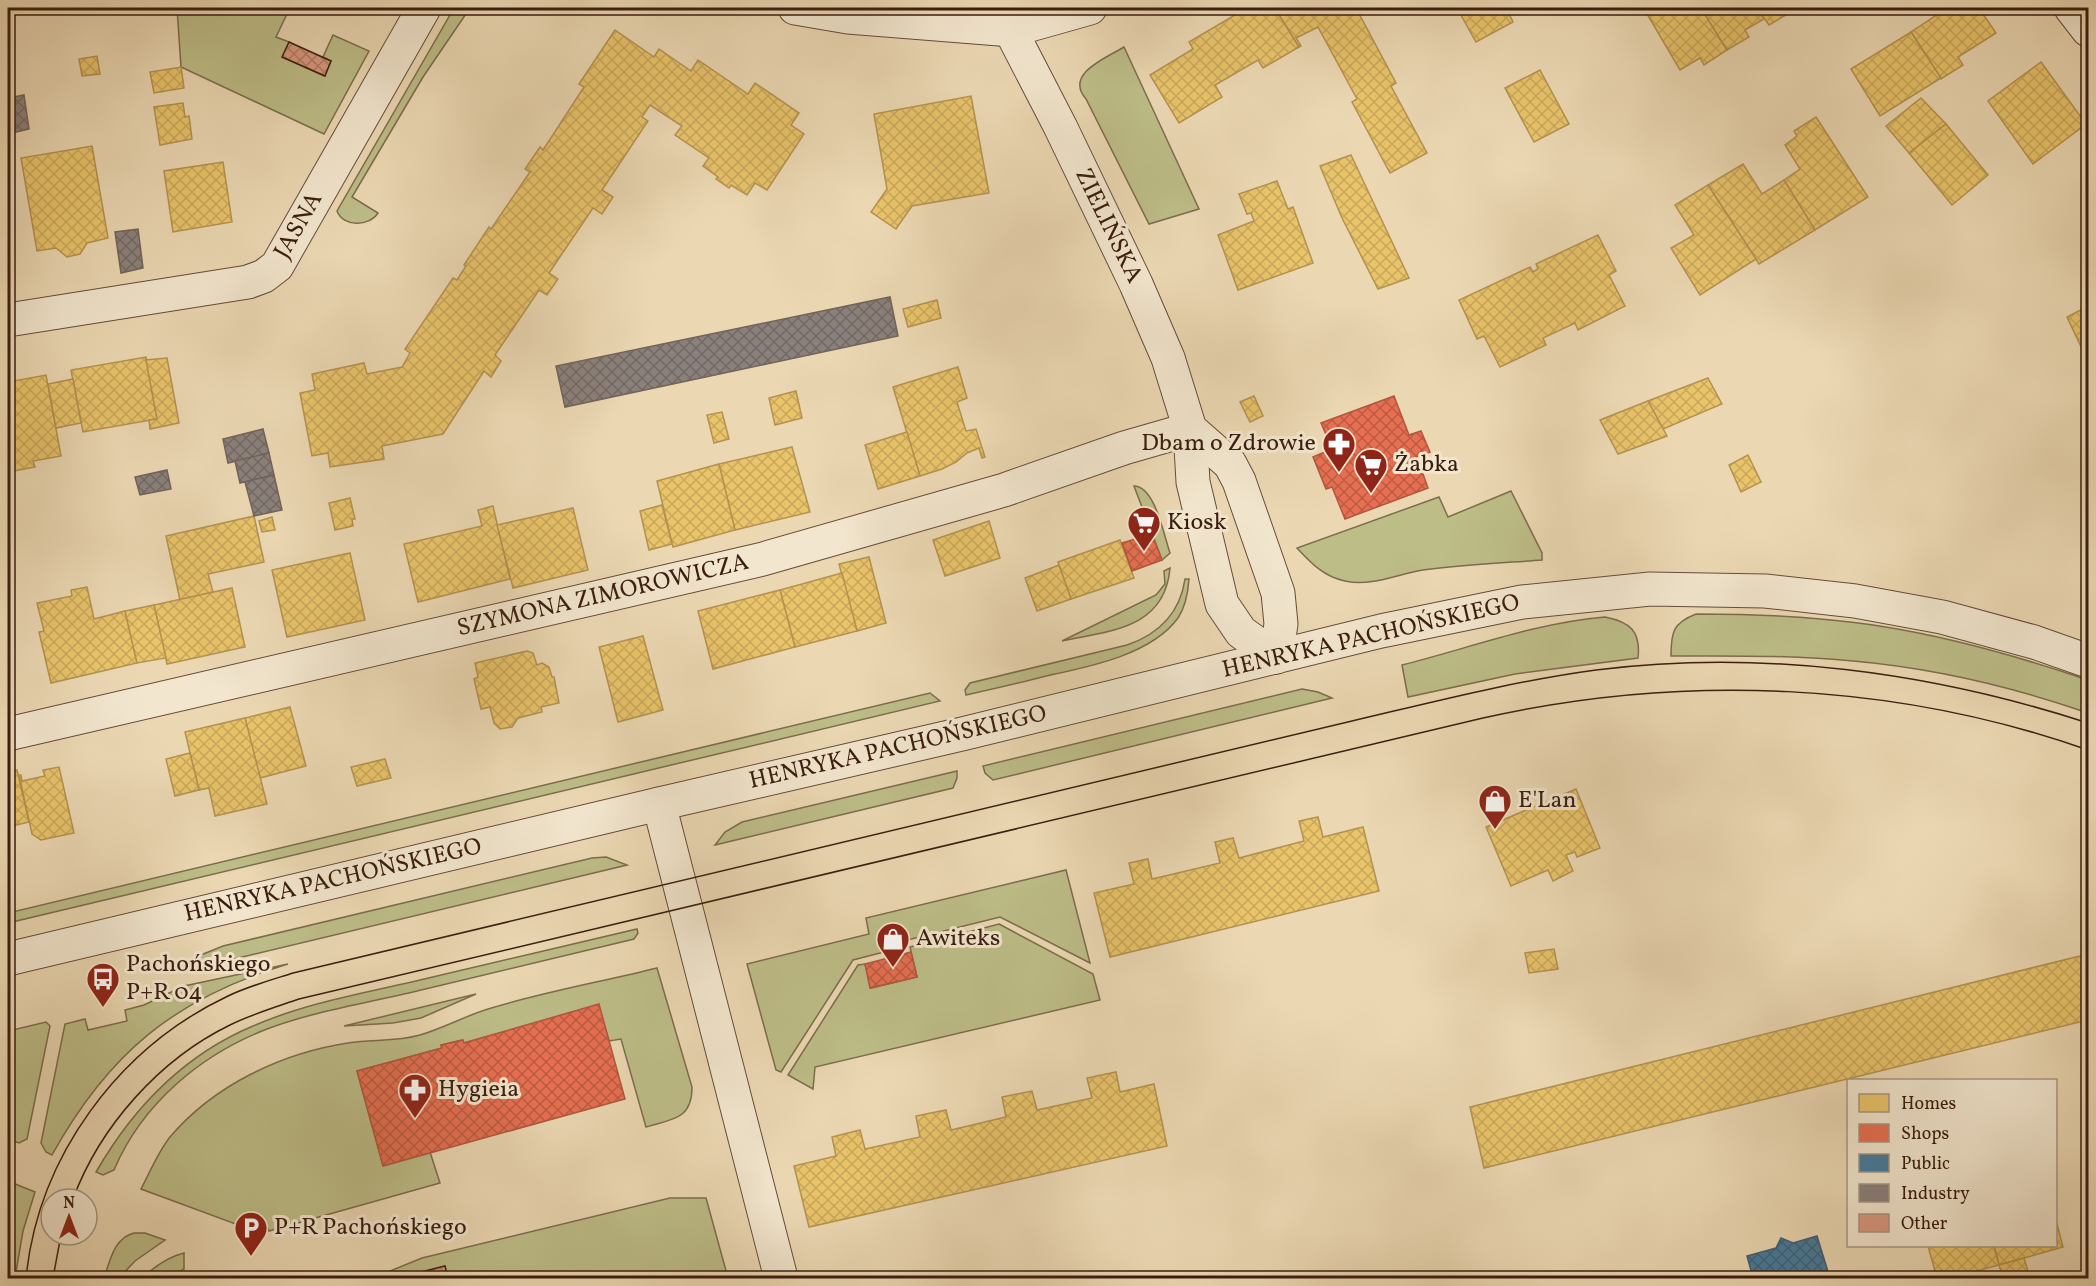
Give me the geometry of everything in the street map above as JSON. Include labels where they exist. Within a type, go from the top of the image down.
[{"type":"street","name":"JASNA","points":[[8,320],[248,282],[264,276],[277,266],[424,8]]},
{"type":"street","points":[[795,8],[848,17],[1006,19],[1090,8]]},
{"type":"street","points":[[2071,8],[2088,30]]},
{"type":"street","name":"ZIELIŃSKA","points":[[1006,19],[1136,284],[1168,358],[1190,429],[1193,482],[1222,604],[1241,632],[1276,657]]},
{"type":"street","points":[[1190,429],[1230,464],[1239,481],[1278,593],[1281,624],[1276,657]]},
{"type":"street","name":"SZYMONA ZIMOROWICZA","points":[[8,734],[764,559],[1004,490],[1124,448],[1190,429]]},
{"type":"street","name":"HENRYKA PACHOŃSKIEGO","points":[[8,959],[962,734],[1381,631],[1522,602],[1650,589],[1765,591],[1855,601],[1942,617],[2034,642],[2088,661]]},
{"type":"street","points":[[659,804],[781,1278]]},
{"type":"green space","points":[[177,8],[273,8],[287,14],[276,37],[289,42],[283,57],[324,76],[331,61],[323,57],[333,35],[369,51],[324,134],[181,67]]},
{"type":"green space","points":[[454,8],[470,8],[423,77],[352,197],[378,213],[374,218],[363,223],[345,220],[337,211]]},
{"type":"green space","points":[[1124,47],[1199,209],[1149,224],[1081,90],[1080,82],[1090,68]]},
{"type":"green space","points":[[1134,486],[1148,494],[1158,513],[1170,553],[1162,560]]},
{"type":"green space","points":[[1511,491],[1542,553],[1542,560],[1423,570],[1375,581],[1355,582],[1337,579],[1324,573],[1297,548],[1439,497],[1448,517]]},
{"type":"green space","points":[[1170,568],[1166,588],[1158,604],[1146,615],[1116,630],[1062,641],[1156,595],[1165,584],[1164,571]]},
{"type":"green space","points":[[1185,579],[1189,579],[1183,609],[1166,631],[1152,641],[1118,658],[966,695],[965,690],[970,683],[1127,645],[1149,635],[1173,612]]},
{"type":"green space","points":[[1696,614],[1774,616],[1854,622],[1956,641],[2088,680],[2088,713],[2031,695],[1913,668],[1830,659],[1671,656],[1675,629],[1682,621]]},
{"type":"green space","points":[[1605,617],[1621,622],[1632,629],[1638,641],[1638,658],[1515,674],[1408,697],[1402,665],[1528,630]]},
{"type":"green space","points":[[1302,689],[1332,698],[993,780],[985,773],[983,766]]},
{"type":"green space","points":[[930,693],[940,701],[8,923],[8,913]]},
{"type":"green space","points":[[957,771],[953,788],[715,845],[725,832],[742,822]]},
{"type":"green space","points":[[606,857],[627,865],[192,969],[191,959],[223,946],[592,858]]},
{"type":"green space","points":[[1066,870],[1090,963],[1000,917],[891,944],[892,950],[853,960],[781,1072],[776,1070],[747,964],[869,934],[866,918]]},
{"type":"green space","points":[[999,924],[1093,974],[1100,1000],[815,1067],[813,1089],[788,1075],[858,965],[865,964],[871,988],[917,977],[910,947]]},
{"type":"green space","points":[[637,929],[638,933],[634,939],[322,1012],[267,1029],[242,1040],[219,1053],[176,1084],[140,1124],[114,1170],[103,1175],[96,1172],[126,1126],[162,1086],[205,1052],[253,1026],[335,999]]},
{"type":"green space","points":[[288,964],[212,994],[179,1012],[149,1034],[122,1058],[97,1086],[52,1155],[46,1152],[41,1143],[65,1024],[85,1019],[88,1030],[127,1021],[125,1010],[144,1005],[184,986]]},
{"type":"green space","points":[[657,968],[692,1087],[688,1106],[684,1112],[672,1120],[646,1127],[621,1039],[609,1041],[598,1005],[464,1043],[462,1040],[441,1045],[442,1048],[357,1071],[383,1165],[430,1152],[440,1183],[269,1231],[267,1226],[259,1228],[260,1233],[141,1189],[166,1143],[188,1118],[228,1087],[274,1063],[323,1048],[420,1035],[509,1003]]},
{"type":"green space","points":[[476,994],[421,1018],[393,1023],[344,1026]]},
{"type":"green space","points":[[46,1022],[50,1026],[27,1139],[19,1143],[8,1139],[8,1031]]},
{"type":"green space","points":[[8,1181],[35,1192],[23,1231],[15,1278],[8,1278]]},
{"type":"green space","points":[[670,1198],[706,1198],[728,1278],[373,1278],[422,1258]]},
{"type":"green space","points":[[134,1233],[145,1233],[165,1240],[135,1261],[119,1278],[104,1278],[117,1245]]},
{"type":"green space","points":[[184,1253],[184,1269],[167,1278],[142,1278],[161,1263]]},
{"type":"building: Homes","points":[[1231,8],[1275,8],[1299,47],[1263,68],[1258,60],[1215,85],[1222,97],[1179,123],[1150,75],[1193,49],[1189,42],[1235,15]]},
{"type":"building: Homes","points":[[1275,8],[1356,8],[1396,83],[1391,86],[1427,153],[1390,173],[1352,102],[1357,99],[1318,27],[1296,38],[1301,46],[1299,47]]},
{"type":"building: Homes","points":[[1457,8],[1506,8],[1513,22],[1476,42]]},
{"type":"building: Homes","points":[[1658,8],[1701,8],[1727,50],[1704,65],[1700,58],[1680,70],[1647,14]]},
{"type":"building: Homes","points":[[1701,8],[1757,8],[1764,19],[1745,30],[1749,37],[1727,50]]},
{"type":"building: Homes","points":[[1757,8],[1798,8],[1769,25]]},
{"type":"building: Homes","points":[[1929,8],[1946,10],[1949,8],[1979,8],[1996,33],[1958,57],[1963,65],[1941,79],[1911,32],[1935,16]]},
{"type":"building: Homes","points":[[615,30],[654,57],[659,49],[691,71],[698,60],[748,94],[755,83],[799,113],[791,125],[804,134],[767,190],[755,183],[747,195],[731,185],[729,188],[716,179],[718,177],[703,166],[709,158],[675,135],[682,126],[650,105],[642,117],[648,121],[602,190],[613,197],[602,214],[593,208],[549,273],[558,279],[547,295],[539,290],[495,355],[501,361],[491,377],[484,371],[443,434],[382,446],[384,459],[330,467],[328,453],[312,456],[300,393],[315,390],[312,374],[364,363],[367,374],[402,367],[410,353],[405,349],[453,278],[457,280],[489,227],[491,229],[530,172],[525,169],[540,147],[543,150],[584,87],[579,84]]},
{"type":"building: Homes","points":[[1911,32],[1941,78],[1880,116],[1851,69]]},
{"type":"building: Homes","points":[[97,56],[100,74],[82,76],[79,59]]},
{"type":"building: Homes","points":[[2041,62],[2086,124],[2033,164],[1988,101]]},
{"type":"building: Homes","points":[[181,67],[184,88],[154,93],[150,72]]},
{"type":"building: Homes","points":[[1540,70],[1569,124],[1534,142],[1505,88]]},
{"type":"building: Homes","points":[[971,96],[989,193],[912,206],[896,229],[871,212],[887,189],[874,114]]},
{"type":"building: Homes","points":[[1921,98],[1946,124],[1909,153],[1886,126]]},
{"type":"building: Homes","points":[[183,103],[185,117],[189,116],[192,139],[160,145],[154,107]]},
{"type":"building: Homes","points":[[1816,117],[1868,197],[1815,230],[1784,180],[1800,169],[1785,145],[1797,136],[1794,131]]},
{"type":"building: Homes","points":[[1946,124],[1988,175],[1952,205],[1909,153]]},
{"type":"building: Homes","points":[[92,146],[108,238],[87,243],[80,254],[67,257],[56,248],[37,251],[21,158]]},
{"type":"building: Homes","points":[[1351,155],[1409,278],[1378,289],[1342,218],[1320,166]]},
{"type":"building: Homes","points":[[223,162],[232,222],[173,232],[164,171]]},
{"type":"building: Homes","points":[[1743,164],[1762,194],[1784,180],[1815,230],[1759,264],[1708,185]]},
{"type":"building: Homes","points":[[1277,181],[1288,209],[1293,207],[1313,263],[1238,290],[1218,235],[1254,221],[1251,213],[1247,214],[1239,194]]},
{"type":"building: Homes","points":[[1708,185],[1756,259],[1700,295],[1671,248],[1694,235],[1675,205]]},
{"type":"building: Homes","points":[[1598,235],[1616,271],[1609,275],[1625,306],[1578,330],[1575,323],[1543,338],[1546,345],[1500,367],[1484,336],[1477,339],[1459,300],[1530,267],[1533,272],[1538,269],[1536,264]]},
{"type":"building: Homes","points":[[937,300],[941,318],[908,327],[903,309]]},
{"type":"building: Homes","points":[[2088,306],[2088,354],[2085,355],[2067,317]]},
{"type":"building: Homes","points":[[146,357],[157,419],[83,432],[71,370]]},
{"type":"building: Homes","points":[[167,358],[179,423],[150,429],[149,420],[157,419],[146,360]]},
{"type":"building: Homes","points":[[958,367],[967,398],[957,402],[966,431],[976,429],[985,457],[982,458],[979,448],[942,469],[920,476],[893,387]]},
{"type":"building: Homes","points":[[46,375],[61,456],[33,461],[35,467],[8,472],[8,382]]},
{"type":"building: Homes","points":[[1708,378],[1722,404],[1663,429],[1648,401]]},
{"type":"building: Homes","points":[[73,379],[81,423],[56,428],[48,384]]},
{"type":"building: Homes","points":[[796,391],[802,418],[775,425],[769,398]]},
{"type":"building: Homes","points":[[1254,396],[1263,416],[1250,422],[1240,402]]},
{"type":"building: Homes","points":[[1648,401],[1667,436],[1618,454],[1600,420]]},
{"type":"building: Homes","points":[[722,412],[729,439],[714,443],[707,415]]},
{"type":"building: Homes","points":[[907,432],[920,476],[878,489],[865,445]]},
{"type":"building: Homes","points":[[792,447],[810,512],[735,530],[719,464]]},
{"type":"building: Homes","points":[[1748,455],[1761,482],[1741,492],[1729,465]]},
{"type":"building: Homes","points":[[719,464],[735,530],[673,547],[657,481]]},
{"type":"building: Homes","points":[[350,498],[355,519],[352,519],[353,526],[335,530],[329,503]]},
{"type":"building: Homes","points":[[662,505],[672,544],[649,550],[640,511]]},
{"type":"building: Homes","points":[[493,506],[510,579],[418,602],[404,544],[482,526],[478,510]]},
{"type":"building: Homes","points":[[573,508],[588,570],[513,588],[497,525]]},
{"type":"building: Homes","points":[[254,516],[264,562],[208,574],[213,592],[180,600],[166,536]]},
{"type":"building: Homes","points":[[272,517],[275,530],[262,532],[259,521]]},
{"type":"building: Homes","points":[[989,521],[1000,558],[945,576],[933,540]]},
{"type":"building: Homes","points":[[1120,540],[1134,578],[1071,599],[1058,562]]},
{"type":"building: Homes","points":[[350,553],[365,620],[287,637],[272,570]]},
{"type":"building: Homes","points":[[869,557],[886,623],[857,631],[839,564]]},
{"type":"building: Homes","points":[[1059,565],[1071,599],[1037,611],[1025,578]]},
{"type":"building: Homes","points":[[842,573],[857,631],[795,647],[780,590]]},
{"type":"building: Homes","points":[[87,587],[94,619],[125,611],[137,663],[51,683],[39,632],[44,631],[37,603],[72,596],[71,590]]},
{"type":"building: Homes","points":[[232,588],[245,647],[167,664],[154,605]]},
{"type":"building: Homes","points":[[780,590],[795,647],[713,669],[698,611]]},
{"type":"building: Homes","points":[[154,605],[166,658],[137,663],[125,611]]},
{"type":"building: Homes","points":[[643,636],[663,710],[618,722],[599,647]]},
{"type":"building: Homes","points":[[527,651],[533,653],[537,665],[542,663],[549,667],[554,677],[559,703],[541,707],[542,712],[518,718],[512,727],[500,729],[494,723],[490,707],[481,709],[474,679],[478,677],[475,663]]},
{"type":"building: Homes","points":[[290,707],[306,766],[260,778],[245,718]]},
{"type":"building: Homes","points":[[245,718],[267,804],[215,816],[209,788],[199,790],[185,732]]},
{"type":"building: Homes","points":[[190,753],[199,790],[175,796],[166,759]]},
{"type":"building: Homes","points":[[385,759],[391,778],[357,786],[351,767]]},
{"type":"building: Homes","points":[[59,767],[74,833],[41,840],[32,834],[19,775],[22,781],[45,776],[43,770]]},
{"type":"building: Homes","points":[[17,770],[29,822],[8,827],[8,773]]},
{"type":"building: Homes","points":[[1576,789],[1600,848],[1577,857],[1575,852],[1566,855],[1573,871],[1553,881],[1548,870],[1511,886],[1486,827]]},
{"type":"building: Homes","points":[[1318,817],[1323,837],[1363,827],[1379,891],[1110,957],[1094,893],[1134,884],[1129,863],[1148,859],[1152,879],[1220,863],[1215,842],[1233,838],[1239,858],[1304,841],[1299,821]]},
{"type":"building: Homes","points":[[1554,949],[1558,969],[1529,973],[1525,953]]},
{"type":"building: Homes","points":[[2088,954],[2088,1020],[1484,1168],[1470,1107]]},
{"type":"building: Homes","points":[[1116,1072],[1120,1092],[1154,1084],[1167,1146],[809,1227],[794,1166],[836,1156],[832,1137],[860,1130],[865,1149],[920,1137],[916,1116],[946,1110],[951,1130],[1006,1117],[1002,1097],[1032,1091],[1037,1110],[1092,1098],[1087,1078]]},
{"type":"building: Homes","points":[[2057,1224],[2063,1247],[1999,1265],[1994,1247],[2057,1247]]},
{"type":"building: Homes","points":[[1928,1247],[1994,1247],[1999,1265],[1950,1278],[1937,1278]]},
{"type":"building: Homes","points":[[2024,1258],[2030,1278],[2003,1278],[1999,1265]]},
{"type":"building: Shops","points":[[1394,396],[1409,435],[1421,431],[1430,452],[1417,457],[1428,488],[1345,519],[1332,487],[1326,489],[1313,457],[1332,449],[1321,423]]},
{"type":"building: Shops","points":[[1152,534],[1162,560],[1132,571],[1122,543]]},
{"type":"building: Shops","points":[[911,952],[917,977],[870,988],[865,964]]},
{"type":"building: Shops","points":[[599,1004],[625,1099],[383,1166],[357,1071],[442,1048],[441,1045],[463,1040],[464,1043]]},
{"type":"building: Public","points":[[1817,1236],[1830,1278],[1753,1278],[1747,1256],[1776,1248],[1781,1238],[1793,1243]]},
{"type":"building: Industry","points":[[24,95],[29,129],[8,134],[8,98]]},
{"type":"building: Industry","points":[[138,229],[143,268],[121,273],[115,232]]},
{"type":"building: Industry","points":[[890,297],[898,336],[565,407],[556,366]]},
{"type":"building: Industry","points":[[263,429],[269,453],[228,463],[223,439]]},
{"type":"building: Industry","points":[[269,453],[274,475],[240,483],[235,461]]},
{"type":"building: Industry","points":[[167,470],[171,489],[140,495],[135,477]]},
{"type":"building: Industry","points":[[274,475],[282,510],[254,516],[245,482]]},
{"type":"building: Other","points":[[289,42],[331,61],[325,76],[282,57]]},
{"type":"building: Other","points":[[445,1266],[448,1278],[414,1278],[413,1274]]},
{"type":"tram line","points":[[26,1278],[34,1233],[47,1190],[66,1149],[90,1111],[119,1076],[152,1045],[188,1018],[236,992],[293,973],[1443,699],[1596,670],[1658,664],[1721,662],[1783,664],[1845,670],[1907,678],[1968,690],[2088,723]]},
{"type":"tram line","points":[[78,1187],[99,1146],[116,1121],[135,1097],[180,1056],[204,1039],[238,1021],[299,999],[1483,718],[1559,704],[1635,694],[1711,690],[1788,692],[1864,698],[1940,710],[2015,727],[2088,750]]},
{"type":"tram line","points":[[53,1278],[59,1247]]},
{"type":"place","name":"Dbam o Zdrowie","points":[[1339,473]]},
{"type":"place","name":"Żabka","points":[[1371,494]]},
{"type":"place","name":"Kiosk","points":[[1144,552]]},
{"type":"place","name":"E'Lan","points":[[1495,830]]},
{"type":"place","name":"Awiteks","points":[[893,968]]},
{"type":"place","name":"Pachońskiego P+R 04","points":[[103,1008]]},
{"type":"place","name":"Hygieia","points":[[415,1119]]},
{"type":"place","name":"P+R Pachońskiego","points":[[251,1257]]}]
